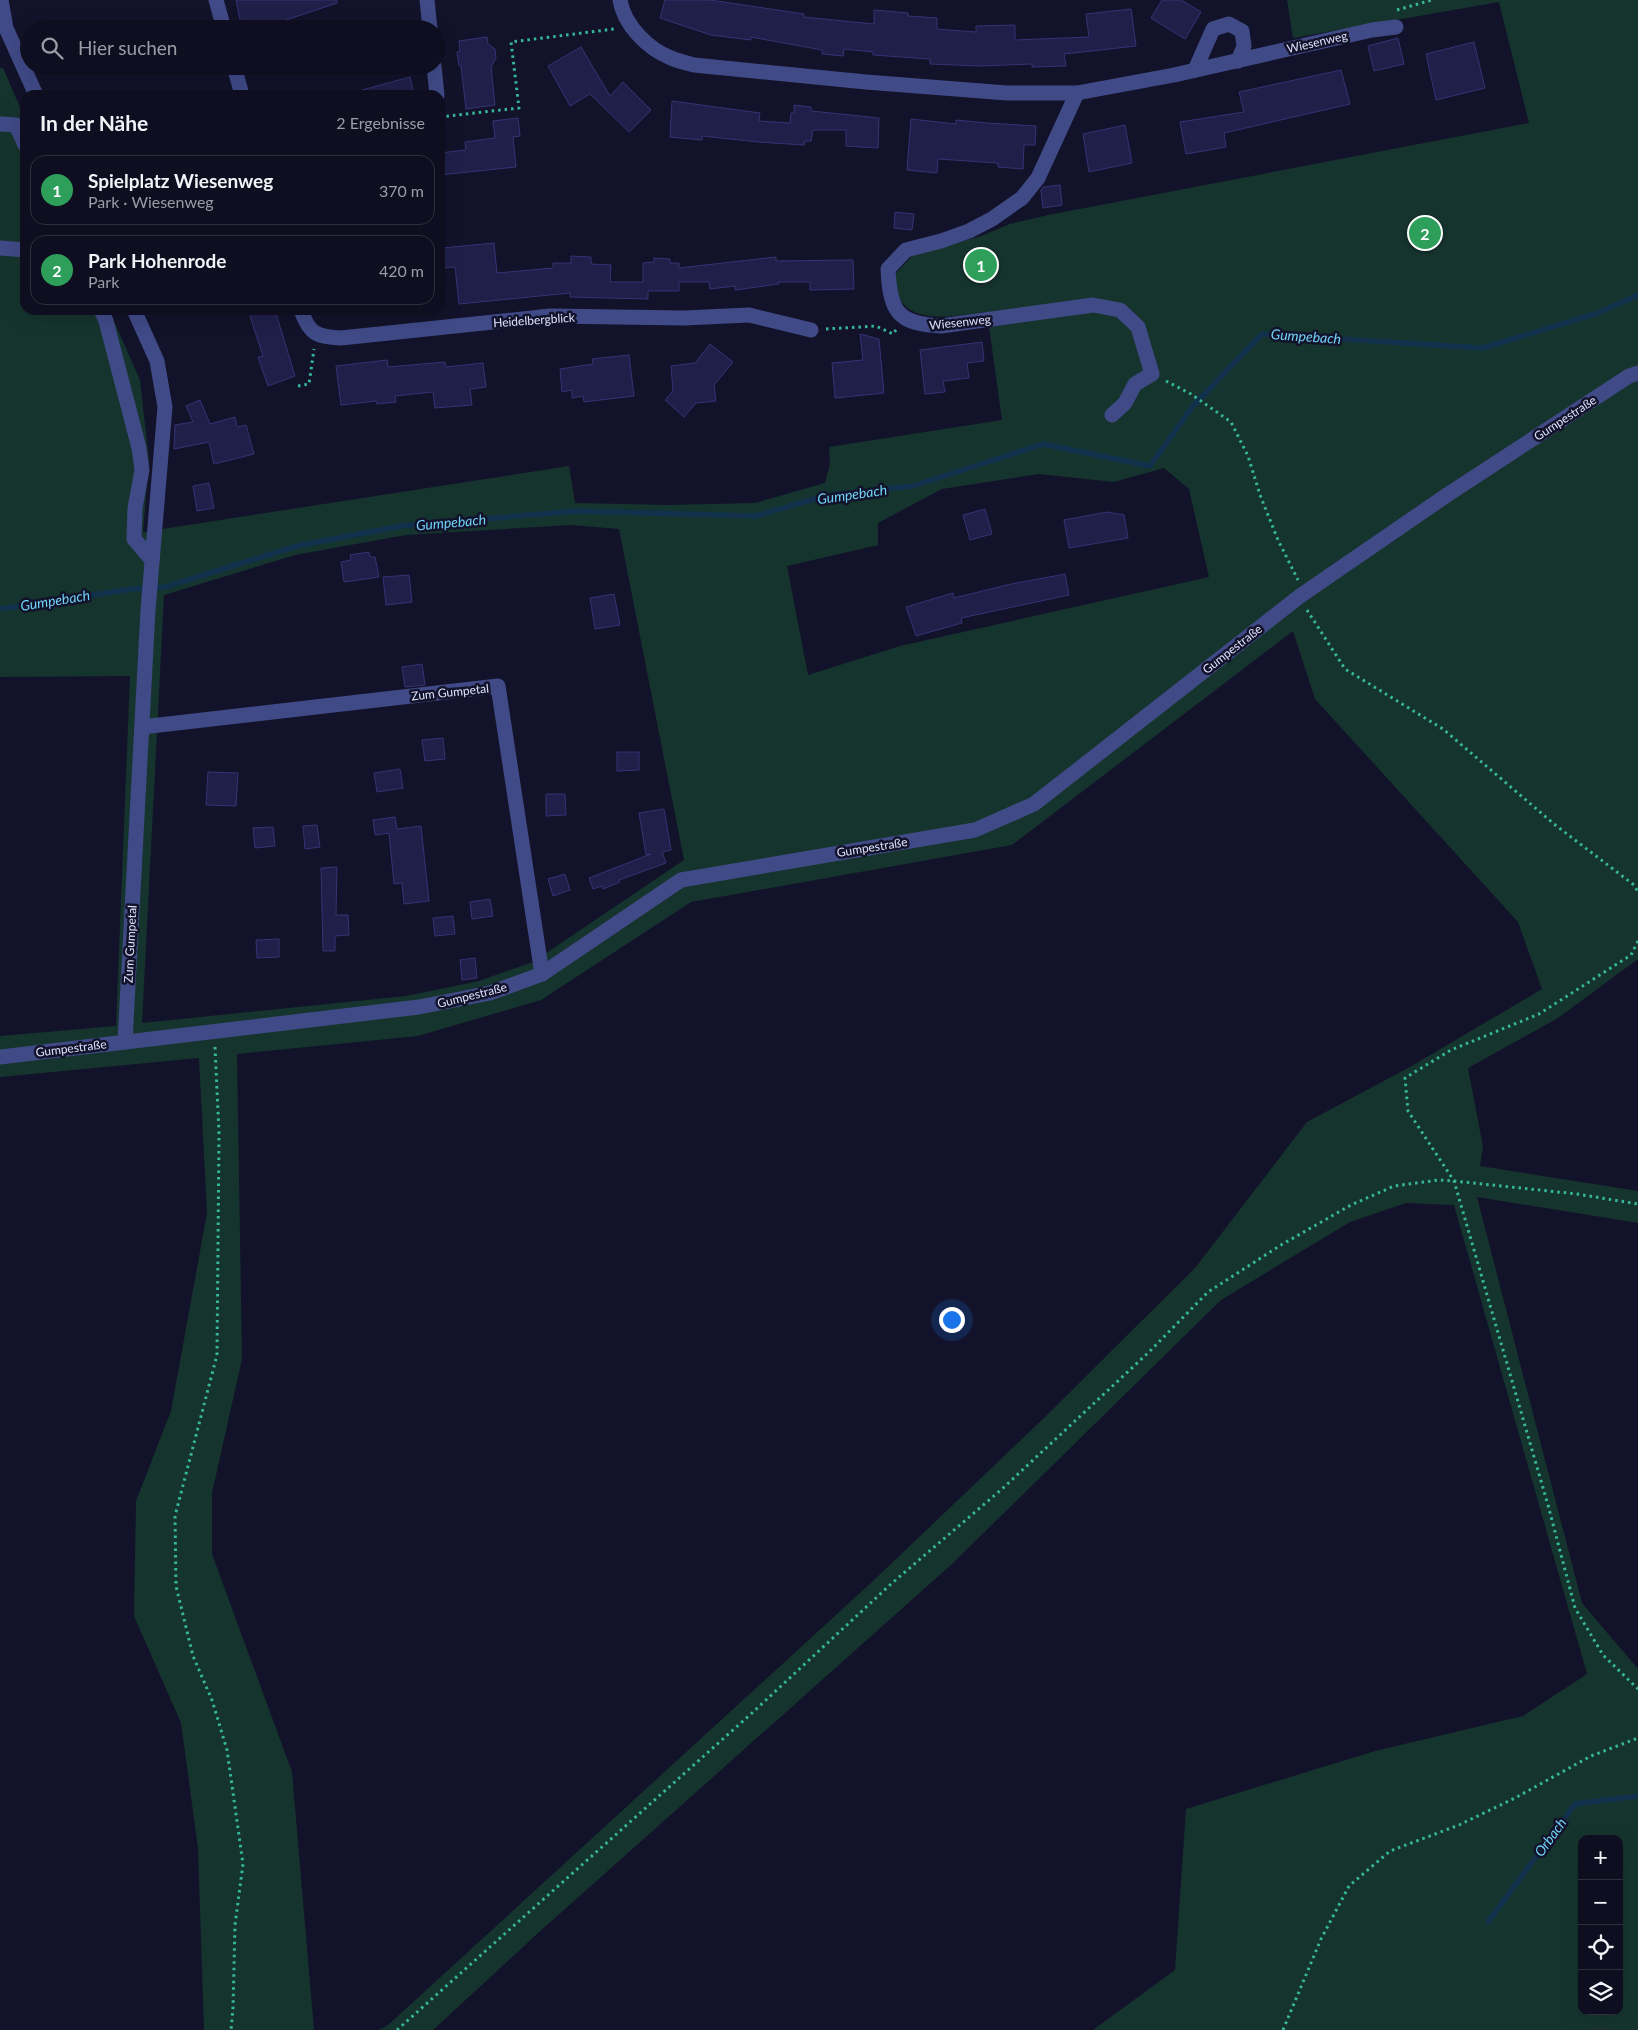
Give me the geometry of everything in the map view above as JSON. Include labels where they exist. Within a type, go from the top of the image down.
[{"type":"street","points":[[1,0],[6,28],[20,59]]},
{"type":"street","points":[[216,0],[222,20]]},
{"type":"street","points":[[427,0],[429,20]]},
{"type":"street","name":"Wiesenweg","points":[[620,0],[627,21],[649,45],[670,58],[694,65],[866,82],[1007,93],[1077,93],[1238,61],[1372,30],[1396,27]]},
{"type":"street","points":[[1195,70],[1213,29],[1229,24],[1242,31],[1244,46],[1238,61]]},
{"type":"street","points":[[27,75],[34,90]]},
{"type":"street","points":[[236,75],[241,90]]},
{"type":"street","points":[[435,75],[436,90]]},
{"type":"street","points":[[904,318],[895,308],[889,292],[888,269],[906,250],[942,241],[969,230],[992,219],[1022,198],[1038,178],[1077,93]]},
{"type":"street","points":[[0,124],[16,125],[20,134]]},
{"type":"street","points":[[0,248],[20,250]]},
{"type":"street","name":"Wiesenweg","points":[[904,318],[919,325],[940,326],[1093,305],[1120,310],[1138,327],[1152,374],[1135,384],[1125,404],[1112,415]]},
{"type":"street","points":[[103,315],[139,448],[142,470],[136,508],[134,539],[151,562]]},
{"type":"street","name":"Zum Gumpetal","points":[[124,1042],[151,562],[164,407],[157,361],[136,315]]},
{"type":"street","points":[[303,315],[310,330],[316,334]]},
{"type":"street","name":"Heidelbergblick","points":[[316,334],[323,338],[340,338],[550,316],[684,318],[749,315],[811,330]]},
{"type":"street","name":"Gumpestraße","points":[[0,1057],[418,1007],[490,993],[542,974],[681,880],[975,830],[1034,804],[1300,597],[1448,495],[1630,376],[1638,373]]},
{"type":"street","name":"Zum Gumpetal","points":[[142,727],[498,686],[542,974]]},
{"type":"path","points":[[445,115],[519,108],[511,42],[632,26]]},
{"type":"path","points":[[811,330],[876,326],[893,334],[904,318]]},
{"type":"path","points":[[298,386],[309,384],[316,334]]},
{"type":"path","points":[[1180,388],[1231,422],[1248,456],[1260,495],[1271,522],[1297,577],[1300,597],[1345,669],[1443,729],[1554,824],[1634,885],[1638,892]]},
{"type":"path","points":[[1638,941],[1631,955],[1539,1014],[1451,1050],[1405,1078],[1408,1111],[1454,1180],[1548,1505],[1575,1608],[1603,1654],[1638,1690]]},
{"type":"path","points":[[215,1031],[219,1134],[217,1355],[175,1516],[176,1586],[192,1656],[212,1700],[228,1750],[243,1864],[235,1925],[234,2008],[231,2030]]},
{"type":"path","points":[[397,2030],[752,1713],[891,1584],[1002,1489],[1149,1352],[1208,1292],[1281,1245],[1360,1201],[1394,1186],[1438,1180],[1454,1180],[1577,1194],[1638,1204]]},
{"type":"path","points":[[1283,2030],[1321,1939],[1349,1886],[1390,1851],[1459,1825],[1515,1798],[1591,1756],[1638,1738]]},
{"type":"green space","points":[[1287,0],[1638,0],[1638,959],[1558,1018],[1468,1068],[1483,1147],[1480,1166],[1638,1191],[1638,1223],[1477,1197],[1582,1603],[1638,1669],[1638,2030],[1093,2030],[1175,1970],[1186,1809],[1375,1751],[1523,1716],[1587,1674],[1454,1205],[1406,1203],[1350,1222],[1221,1300],[952,1564],[537,1934],[433,2030],[378,2030],[387,2026],[873,1581],[1044,1418],[1195,1268],[1307,1122],[1410,1067],[1542,989],[1518,922],[1315,699],[1293,631],[1012,845],[691,902],[541,1000],[418,1036],[237,1054],[242,1359],[212,1493],[212,1554],[292,1772],[314,2030],[204,2030],[198,1848],[181,1723],[134,1616],[136,1501],[171,1411],[207,1213],[199,1058],[0,1077],[0,1036],[116,1026],[130,676],[0,677],[0,68],[3,68],[20,107],[20,315],[111,315],[140,380],[149,461],[143,532],[569,466],[575,503],[669,505],[755,503],[825,483],[830,464],[829,447],[1002,420],[987,312],[935,316],[910,310],[902,302],[896,290],[895,274],[913,255],[981,236],[1010,224],[1048,215],[1529,123],[1499,2],[1293,38]],"holes":[[[1164,468],[1189,489],[1209,577],[900,646],[808,675],[787,566],[878,545],[878,523],[942,489],[1039,474],[1114,482]],[[571,525],[619,529],[684,860],[533,962],[479,981],[406,996],[142,1023],[164,595],[295,555],[406,535]]]},
{"type":"building","points":[[236,0],[337,0],[337,3],[286,20],[240,20]]},
{"type":"building","points":[[665,0],[710,0],[804,14],[804,17],[874,24],[874,10],[908,13],[908,16],[937,18],[937,29],[976,32],[976,26],[1015,25],[1015,40],[1089,37],[1086,14],[1131,9],[1136,46],[1064,54],[1066,66],[1032,67],[1032,64],[980,66],[930,64],[930,59],[873,55],[873,52],[844,49],[843,56],[822,54],[822,50],[751,37],[751,40],[711,35],[660,18]]},
{"type":"building","points":[[1162,0],[1181,0],[1201,12],[1185,39],[1151,18]]},
{"type":"building","points":[[487,37],[488,44],[495,49],[496,58],[491,67],[495,105],[466,109],[461,66],[459,66],[457,52],[460,51],[459,41]]},
{"type":"building","points":[[1398,38],[1404,64],[1374,71],[1368,46]]},
{"type":"building","points":[[1474,42],[1485,88],[1436,100],[1426,54]]},
{"type":"building","points":[[581,47],[610,96],[623,82],[651,110],[629,132],[590,94],[570,106],[548,66]]},
{"type":"building","points":[[1341,70],[1350,104],[1224,133],[1226,147],[1186,154],[1180,122],[1244,112],[1239,92]]},
{"type":"building","points":[[410,77],[413,90],[362,90]]},
{"type":"building","points":[[672,101],[760,113],[759,121],[790,123],[791,113],[794,113],[794,105],[811,107],[811,111],[879,118],[878,148],[846,146],[846,130],[813,130],[811,141],[805,141],[804,145],[702,136],[702,140],[670,137]]},
{"type":"building","points":[[518,118],[520,136],[513,137],[516,167],[445,174],[445,152],[466,150],[465,142],[495,138],[493,121]]},
{"type":"building","points":[[911,119],[956,124],[956,120],[1036,126],[1035,145],[1024,145],[1023,169],[998,167],[998,163],[938,159],[937,173],[907,170]]},
{"type":"building","points":[[1125,125],[1132,163],[1089,172],[1083,134]]},
{"type":"building","points":[[1060,185],[1062,205],[1043,208],[1041,190],[1043,187]]},
{"type":"building","points":[[895,212],[914,214],[912,230],[894,228]]},
{"type":"building","points":[[494,243],[497,273],[553,268],[553,263],[571,263],[571,256],[591,257],[591,264],[611,265],[610,282],[643,282],[643,263],[654,262],[654,258],[670,259],[670,263],[679,263],[679,268],[776,257],[776,261],[853,260],[854,289],[810,290],[810,282],[778,282],[779,284],[735,290],[735,286],[710,289],[709,282],[679,282],[679,291],[648,291],[648,299],[570,297],[570,293],[459,304],[455,267],[445,268],[445,248]]},
{"type":"building","points":[[250,315],[277,315],[295,376],[268,386],[258,357],[263,356]]},
{"type":"building","points":[[860,334],[879,339],[884,393],[835,398],[832,363],[863,360]]},
{"type":"building","points":[[982,342],[984,361],[967,363],[969,378],[943,381],[945,392],[925,394],[920,350]]},
{"type":"building","points":[[710,344],[733,362],[714,385],[716,401],[696,403],[684,417],[665,400],[673,391],[671,366],[695,363]]},
{"type":"building","points":[[629,355],[634,396],[584,402],[583,396],[572,398],[572,390],[562,392],[560,369],[593,364],[592,359]]},
{"type":"building","points":[[387,360],[388,367],[445,362],[446,367],[483,363],[486,387],[470,389],[472,405],[435,408],[433,392],[395,396],[396,402],[377,404],[376,401],[341,405],[336,366]]},
{"type":"building","points":[[200,400],[210,424],[235,417],[237,427],[246,425],[254,454],[214,464],[209,442],[174,449],[175,425],[193,422],[186,406]]},
{"type":"building","points":[[209,483],[214,508],[197,511],[193,486]]},
{"type":"building","points":[[985,509],[992,534],[970,540],[963,515]]},
{"type":"building","points":[[1107,512],[1124,515],[1128,538],[1069,548],[1064,520]]},
{"type":"building","points":[[369,552],[370,557],[375,557],[379,577],[344,582],[341,562],[351,560],[350,555]]},
{"type":"building","points":[[1065,574],[1069,595],[961,618],[962,623],[916,636],[906,607],[953,593],[954,598],[1011,584]]},
{"type":"building","points":[[409,575],[412,602],[386,605],[383,577]]},
{"type":"building","points":[[614,594],[620,625],[595,629],[590,598]]},
{"type":"building","points":[[422,664],[425,685],[405,687],[402,667]]},
{"type":"building","points":[[443,738],[445,759],[425,761],[422,740]]},
{"type":"building","points":[[617,752],[639,752],[639,770],[617,771]]},
{"type":"building","points":[[400,769],[403,788],[377,792],[374,773]]},
{"type":"building","points":[[208,772],[238,773],[236,806],[206,805]]},
{"type":"building","points":[[546,794],[565,794],[566,815],[546,816]]},
{"type":"building","points":[[664,809],[671,850],[662,852],[666,863],[619,880],[620,882],[603,889],[602,886],[593,889],[589,878],[651,854],[646,855],[639,813]]},
{"type":"building","points":[[395,817],[397,829],[421,826],[429,901],[404,904],[402,883],[394,884],[389,833],[375,835],[373,820]]},
{"type":"building","points":[[317,825],[320,847],[305,849],[303,826]]},
{"type":"building","points":[[273,827],[275,846],[255,848],[253,828]]},
{"type":"building","points":[[337,867],[336,915],[348,915],[349,935],[335,936],[335,951],[323,951],[321,868]]},
{"type":"building","points":[[565,874],[570,890],[553,896],[548,879]]},
{"type":"building","points":[[490,899],[493,916],[472,919],[470,902]]},
{"type":"building","points":[[453,916],[455,934],[435,936],[433,918]]},
{"type":"building","points":[[279,939],[279,957],[257,958],[256,940]]},
{"type":"building","points":[[475,958],[477,978],[462,980],[460,960]]},
{"type":"waterway","name":"Gumpebach","points":[[0,609],[132,589],[165,587],[297,546],[401,526],[576,511],[756,516],[828,495],[913,486],[1043,444],[1150,466],[1193,406],[1262,334],[1483,348],[1598,313],[1638,295]]},
{"type":"waterway","name":"Orbach","points":[[1488,1922],[1575,1804],[1638,1796]]},
{"type":"place","name":"Park Hohenrode","points":[[1425,233]]},
{"type":"place","name":"Spielplatz Wiesenweg","points":[[981,265]]}]
